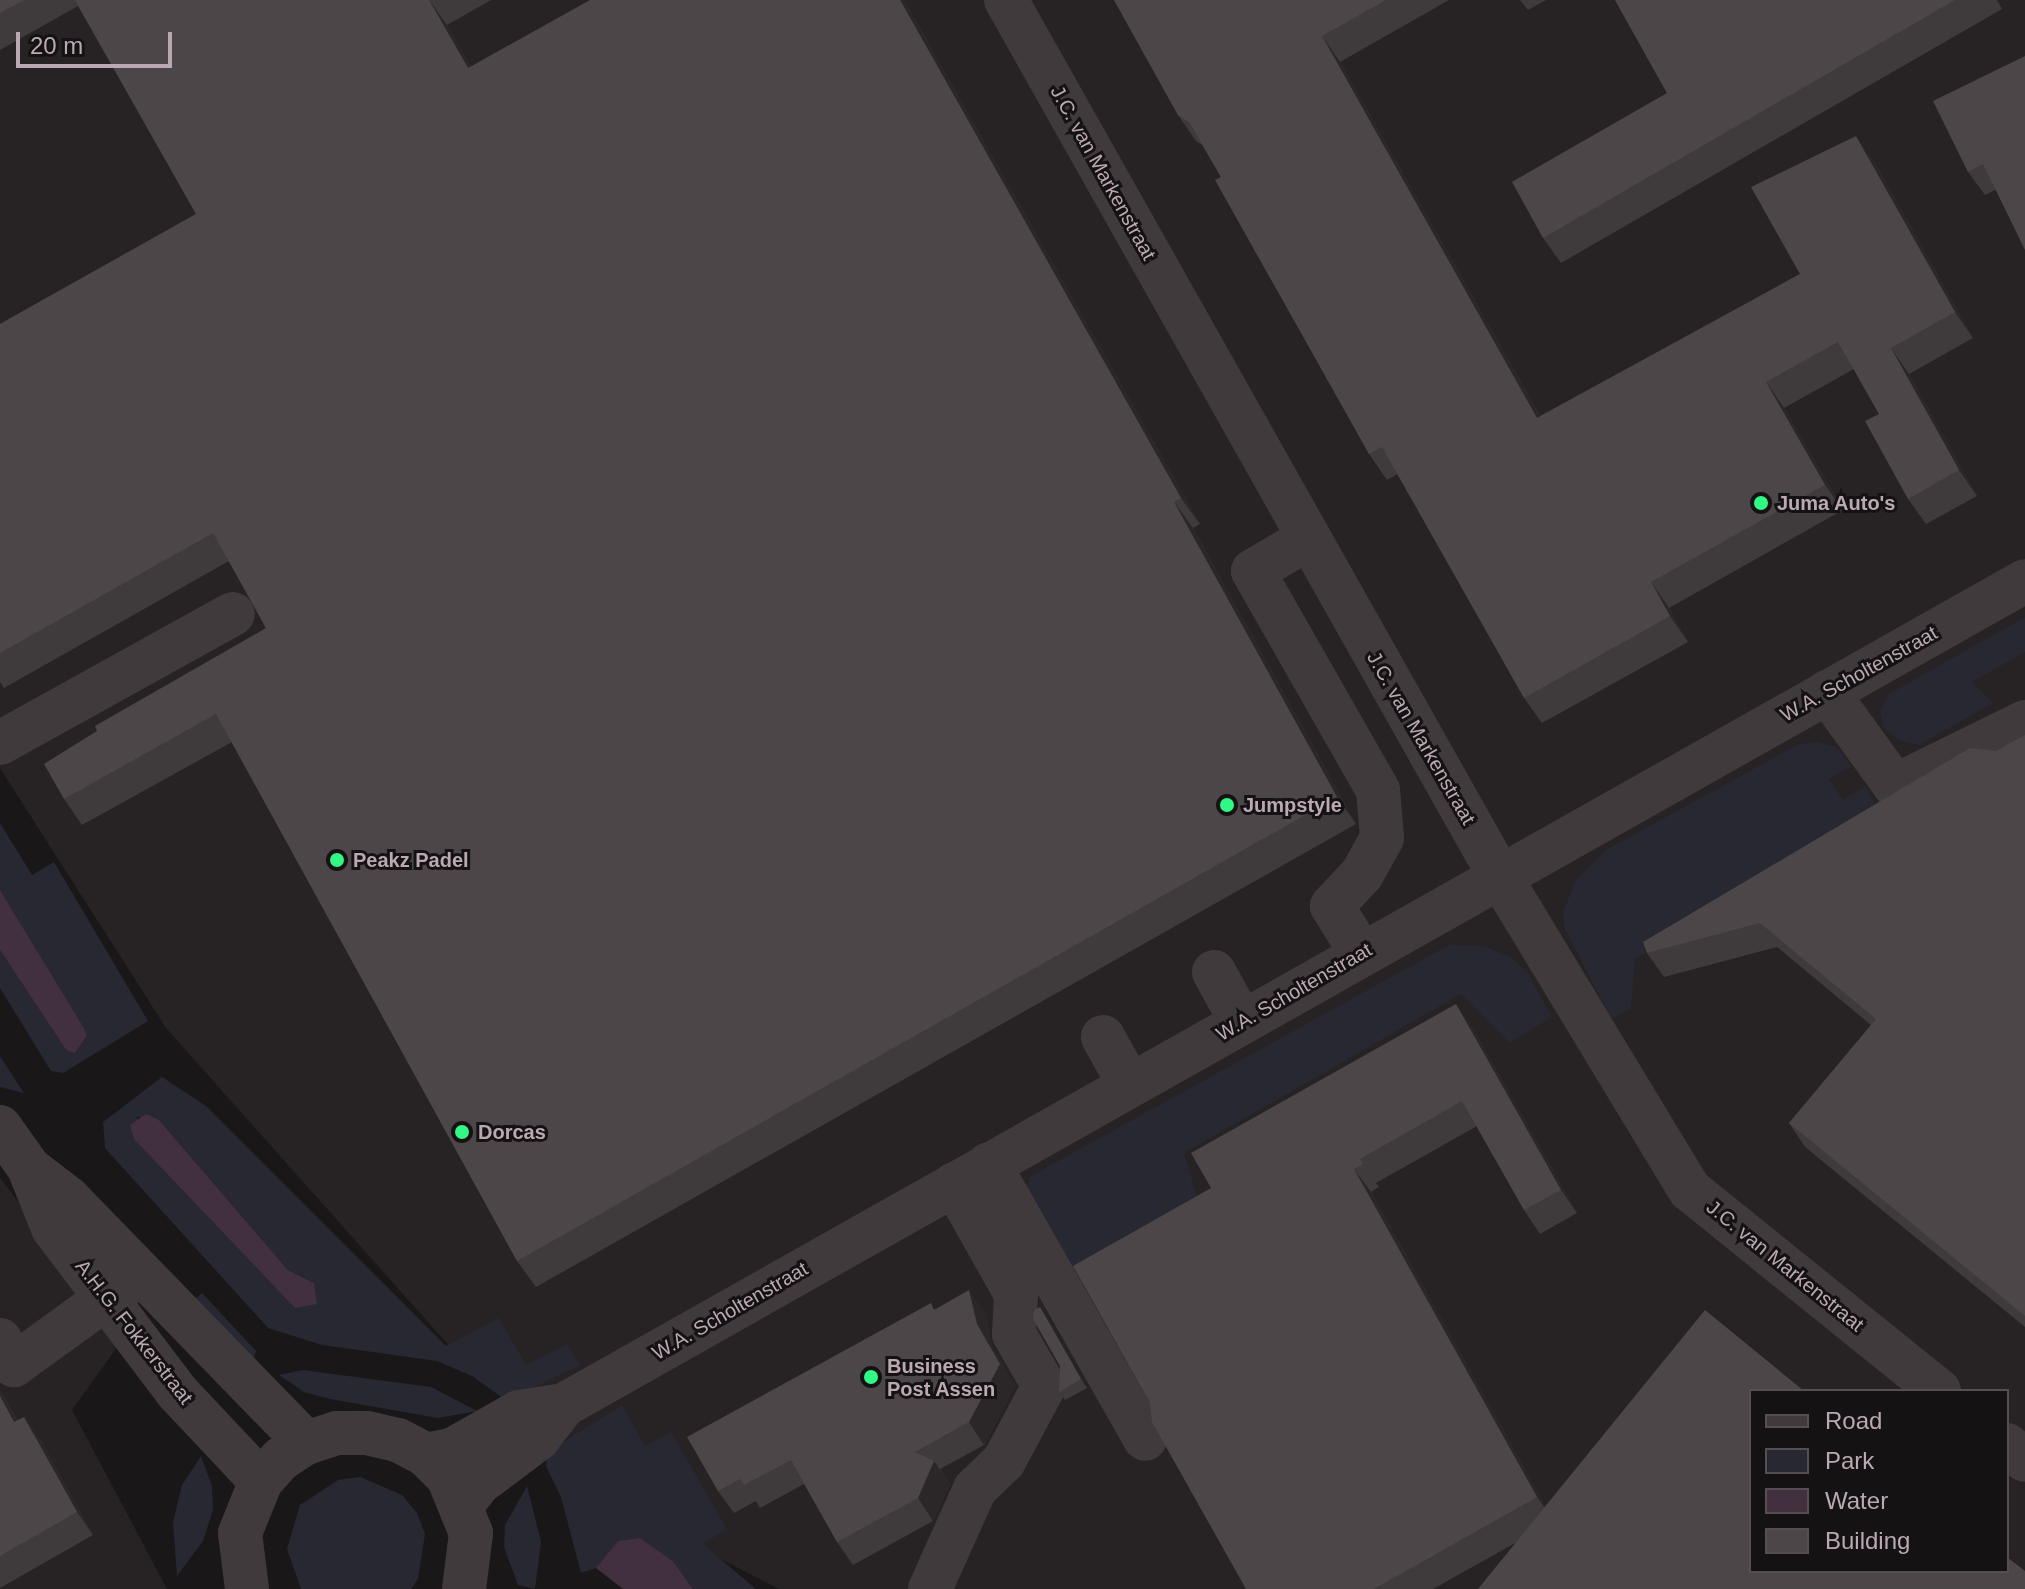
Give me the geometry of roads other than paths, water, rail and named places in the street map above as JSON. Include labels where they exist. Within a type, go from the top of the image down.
[{"type":"street","name":"J.C. van Markenstraat","points":[[1006,0],[1499,875],[1690,1190],[1937,1389]]},
{"type":"street","points":[[1309,538],[1253,571],[1378,790],[1382,838],[1362,874],[1332,906],[1361,953]]},
{"type":"street","name":"W.A. Scholtenstraat","points":[[426,1455],[454,1449],[519,1412],[564,1405],[2025,581]]},
{"type":"street","points":[[0,743],[233,614]]},
{"type":"street","points":[[1319,688],[1374,655]]},
{"type":"street","points":[[1827,692],[1895,786],[2025,722]]},
{"type":"street","points":[[1378,790],[1433,758]]},
{"type":"street","points":[[1214,972],[1241,1021]]},
{"type":"street","points":[[1103,1037],[1129,1084]]},
{"type":"street","name":"A.H.G. Fokkerstraat","points":[[0,1127],[29,1168],[53,1228],[306,1443]]},
{"type":"street","points":[[971,1174],[1145,1439]]},
{"type":"street","points":[[930,1589],[975,1489],[1004,1461],[1044,1386],[1014,1334],[1016,1294],[971,1174]]},
{"type":"street","points":[[0,1340],[14,1365],[122,1287]]},
{"type":"street","name":"A.H.G. Fokkerstraat","points":[[122,1287],[177,1392],[261,1481]]},
{"type":"street","name":"W.A. Scholtenstraat","points":[[463,1504],[478,1484],[538,1439],[564,1405]]},
{"type":"street","points":[[247,1589],[240,1533],[261,1481],[281,1459],[306,1443],[336,1433],[367,1433],[398,1440],[426,1455],[448,1477],[463,1504],[474,1580]]},
{"type":"street","points":[[2009,1447],[2025,1460]]},
{"type":"water","points":[[0,890],[87,1035],[75,1053],[66,1050],[0,950]]},
{"type":"water","points":[[146,1114],[159,1120],[288,1270],[314,1283],[317,1304],[295,1308],[134,1139],[130,1125]]},
{"type":"water","points":[[640,1538],[673,1561],[693,1589],[623,1589],[596,1568],[618,1541]]},
{"type":"place","name":"Juma Auto's","points":[[1761,503]]},
{"type":"place","name":"Jumpstyle","points":[[1227,805]]},
{"type":"place","name":"Peakz Padel","points":[[337,860]]},
{"type":"place","name":"Dorcas","points":[[462,1132]]},
{"type":"place","name":"Business Post Assen","points":[[871,1377]]}]
